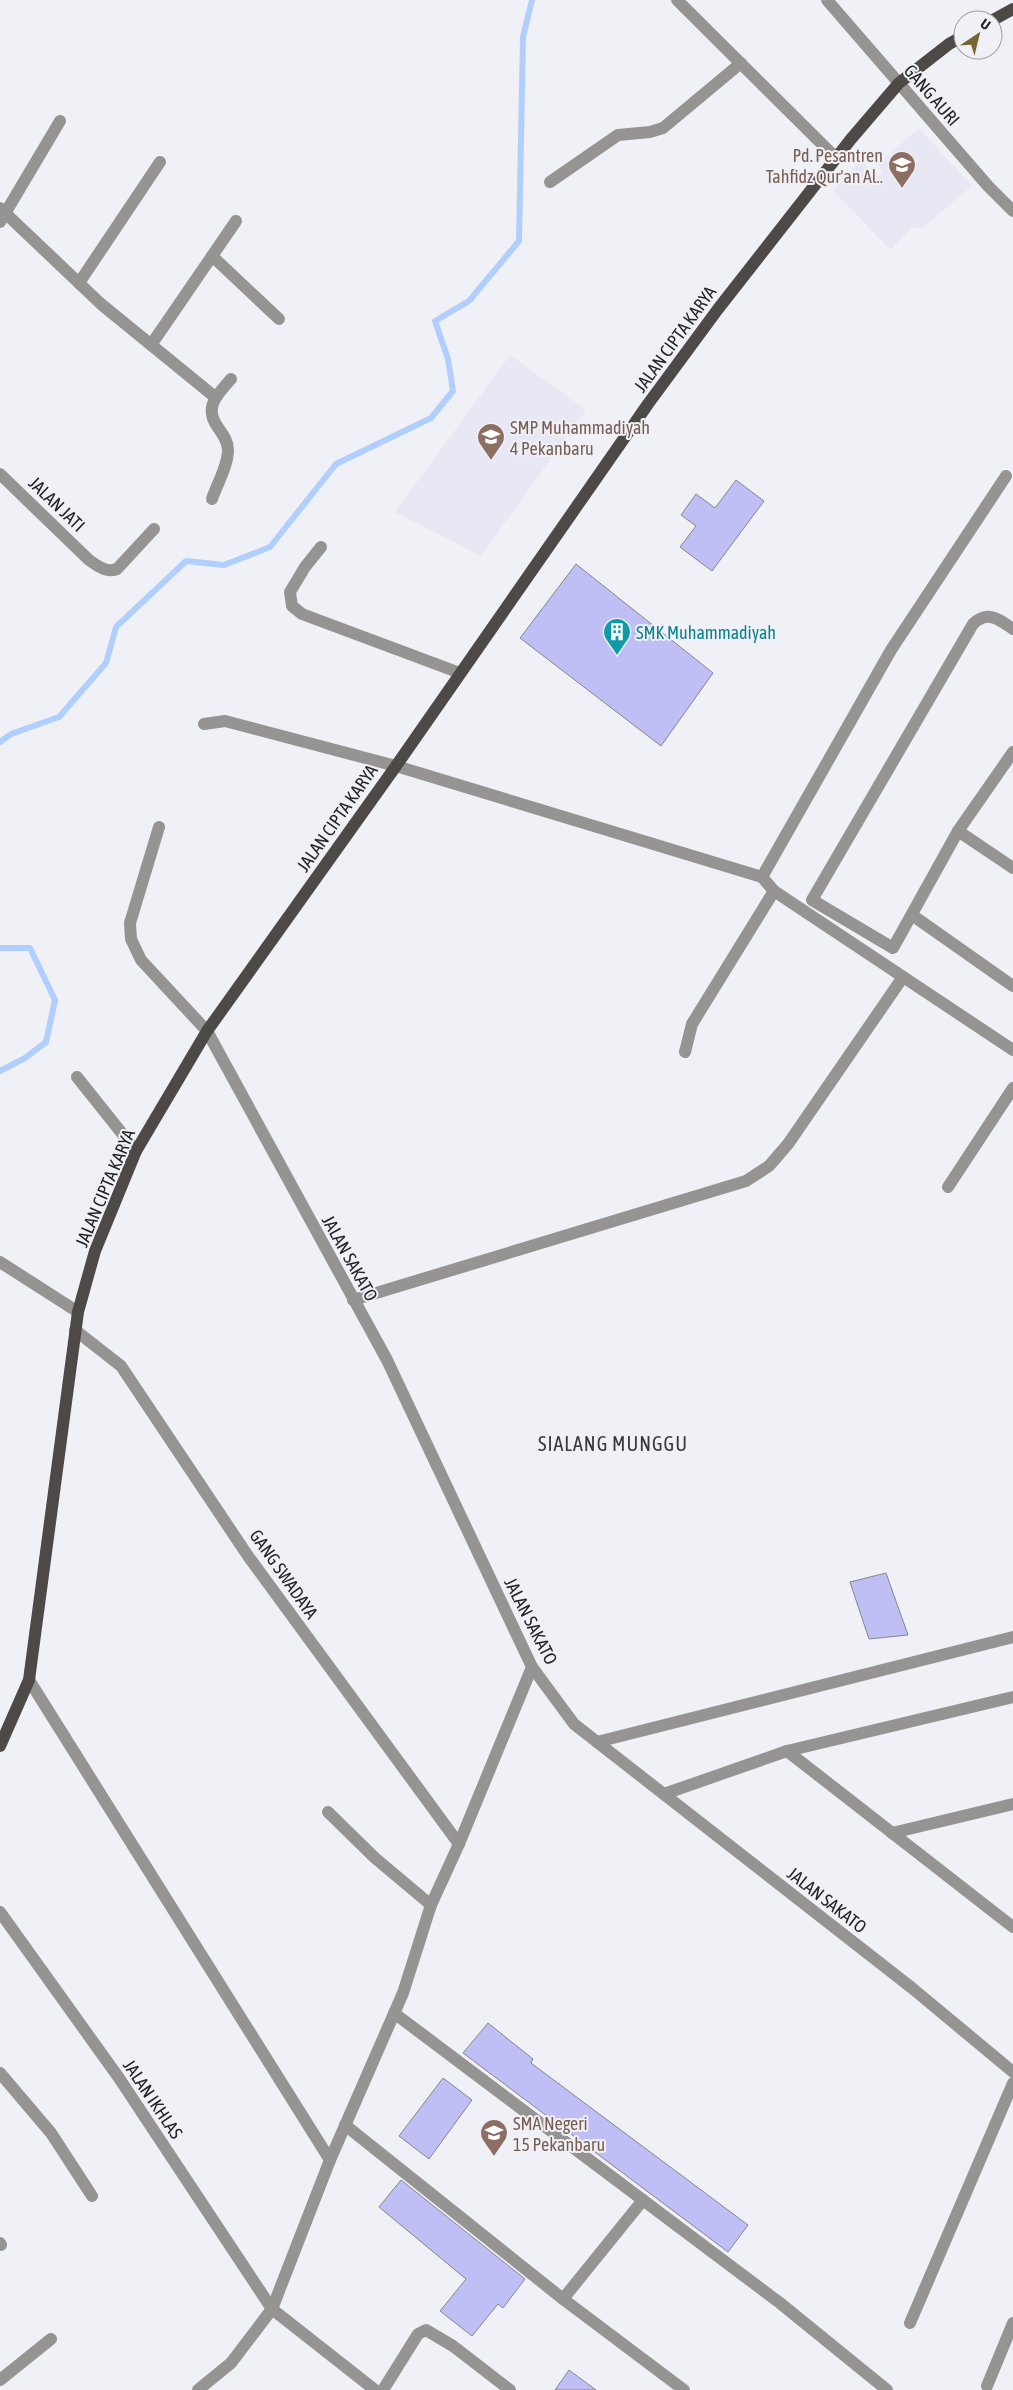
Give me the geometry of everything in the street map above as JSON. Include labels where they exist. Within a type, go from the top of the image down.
[{"type":"main road","name":"JALAN CIPTA KARYA","points":[[0,1746],[28,1680],[78,1312],[95,1251],[136,1151],[206,1031],[396,766],[660,388],[718,309],[836,158],[899,83],[953,42]]},
{"type":"street","points":[[677,0],[836,158]]},
{"type":"street","name":"GANG AURI","points":[[827,0],[988,186],[1013,211]]},
{"type":"street","points":[[550,182],[618,135],[650,132],[664,128],[741,63]]},
{"type":"street","points":[[60,121],[2,215],[151,345],[215,397]]},
{"type":"street","points":[[79,283],[160,162]]},
{"type":"street","points":[[151,345],[236,221]]},
{"type":"street","points":[[212,256],[279,319]]},
{"type":"street","points":[[212,499],[227,459],[228,449],[225,438],[213,422],[211,411],[215,397],[231,379]]},
{"type":"street","name":"JALAN JATI","points":[[0,474],[89,560],[101,569],[111,571],[117,569],[154,529]]},
{"type":"street","points":[[762,877],[891,650],[1006,476]]},
{"type":"street","points":[[320,547],[290,592],[292,606],[302,614],[460,673]]},
{"type":"street","points":[[1013,629],[994,616],[980,618],[973,624],[812,900],[893,948],[958,831],[1013,752]]},
{"type":"street","points":[[204,724],[225,720],[396,766],[762,877],[774,891],[1013,1050]]},
{"type":"street","name":"JALAN SAKATO","points":[[159,826],[130,923],[131,939],[141,960],[206,1031],[387,1360],[532,1667],[574,1724],[912,1988],[1013,2072]]},
{"type":"street","points":[[958,831],[1013,868]]},
{"type":"street","points":[[685,1052],[692,1024],[774,891]]},
{"type":"street","points":[[912,916],[1013,986]]},
{"type":"street","points":[[353,1300],[746,1181],[769,1166],[788,1144],[903,977]]},
{"type":"street","points":[[77,1077],[136,1151]]},
{"type":"street","points":[[948,1187],[1013,1088]]},
{"type":"street","points":[[0,1262],[78,1312]]},
{"type":"street","name":"GANG SWADAYA","points":[[75,1330],[121,1366],[248,1556],[459,1844]]},
{"type":"street","points":[[597,1742],[1013,1637]]},
{"type":"street","points":[[198,2390],[232,2363],[272,2309],[330,2160],[403,1993],[431,1905],[459,1844],[532,1667]]},
{"type":"street","points":[[28,1680],[330,2160]]},
{"type":"street","points":[[664,1794],[787,1751],[1013,1697]]},
{"type":"street","points":[[787,1751],[1013,1927]]},
{"type":"street","points":[[892,1833],[1013,1804]]},
{"type":"street","points":[[328,1812],[375,1858],[431,1905]]},
{"type":"street","name":"JALAN IKHLAS","points":[[0,1912],[119,2078],[272,2309],[375,2390]]},
{"type":"street","points":[[394,2013],[780,2303],[887,2390]]},
{"type":"street","points":[[0,2073],[51,2133],[92,2196]]},
{"type":"street","points":[[910,2322],[1013,2084]]},
{"type":"street","points":[[345,2125],[564,2299],[684,2390]]},
{"type":"street","points":[[564,2299],[643,2200]]},
{"type":"street","points":[[986,2386],[1013,2323]]},
{"type":"street","points":[[383,2390],[418,2334],[426,2330],[453,2346],[510,2390]]},
{"type":"street","points":[[0,2380],[51,2339]]},
{"type":"shaded area","name":"Pd. Pesantren Tahfidz Qur'an Al..","points":[[919,128],[972,186],[921,229],[912,227],[891,250],[833,191],[861,160],[877,179],[882,172],[878,164]]},
{"type":"shaded area","name":"SMP Muhammadiyah 4 Pekanbaru","points":[[510,355],[586,410],[481,556],[395,512]]},
{"type":"building","points":[[736,480],[764,501],[712,571],[680,547],[696,526],[681,515],[696,494],[715,508]]},
{"type":"building","name":"SMK Muhammadiyah","points":[[576,564],[713,673],[661,746],[520,638]]},
{"type":"building","points":[[886,1573],[908,1635],[869,1639],[850,1582]]},
{"type":"building","points":[[488,2023],[533,2059],[531,2063],[748,2225],[728,2252],[463,2053]]},
{"type":"building","points":[[443,2078],[472,2100],[429,2159],[399,2136]]},
{"type":"building","points":[[401,2180],[525,2279],[503,2308],[498,2304],[472,2336],[440,2311],[466,2279],[379,2207]]},
{"type":"building","points":[[569,2370],[596,2390],[555,2390]]},
{"type":"waterway","points":[[0,742],[11,734],[59,717],[106,663],[116,627],[186,561],[224,565],[270,547],[336,464],[431,418],[453,391],[448,359],[435,321],[469,301],[519,241],[523,37],[532,0]]},
{"type":"waterway","points":[[0,948],[30,948],[55,1000],[46,1042],[25,1058],[0,1071]]},
{"type":"place","name":"Pd. Pesantren Tahfidz Qur'an Al..","points":[[902,189]]},
{"type":"place","name":"SMP Muhammadiyah 4 Pekanbaru","points":[[491,461]]},
{"type":"place","name":"SMK Muhammadiyah","points":[[617,656]]},
{"type":"place","name":"SMA Negeri 15 Pekanbaru","points":[[494,2157]]},
{"type":"district","name":"SIALANG MUNGGU","points":[[613,1443]]}]
